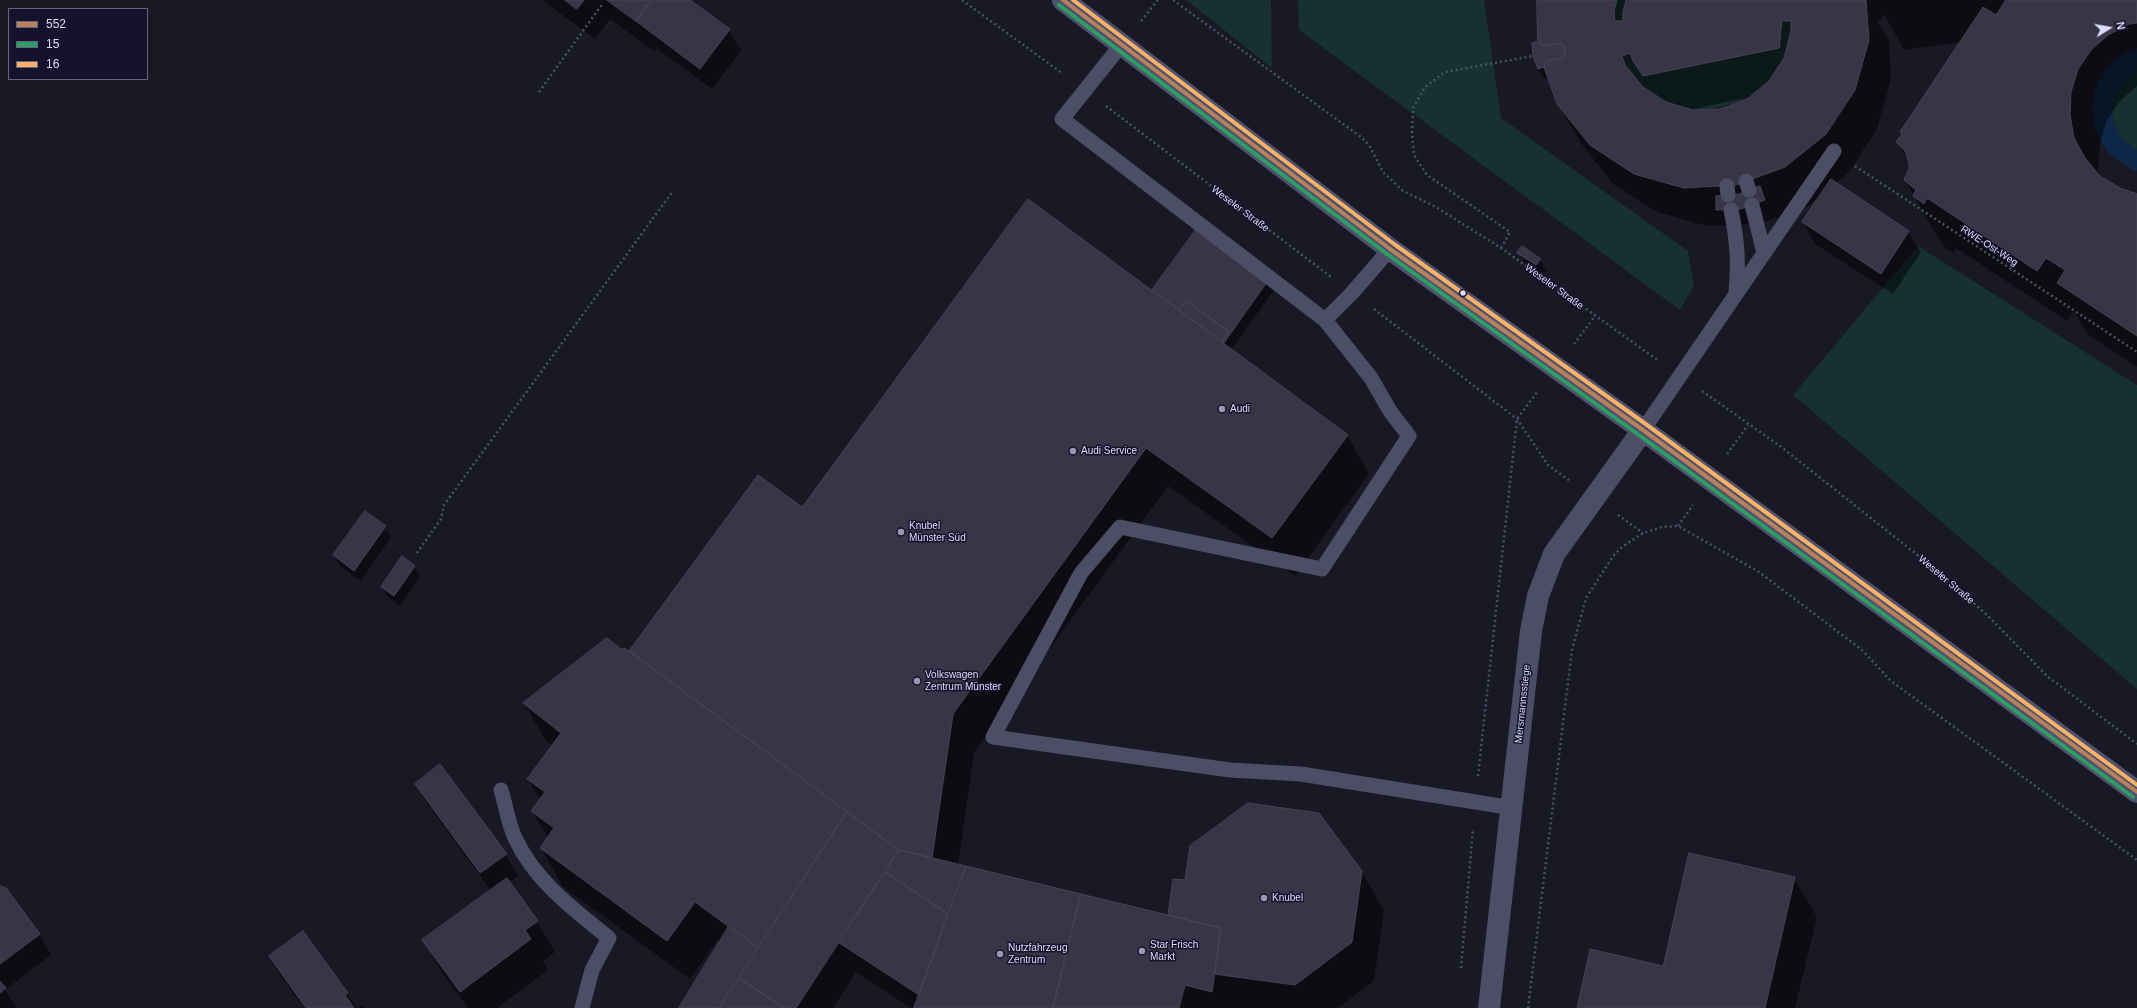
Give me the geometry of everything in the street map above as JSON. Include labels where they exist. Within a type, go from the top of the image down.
[{"type":"main road","points":[[1063,0],[1390,249],[1643,430],[2137,792]]},
{"type":"street","name":"Mersmannsstiege","points":[[1489,1008],[1513,808],[1531,631],[1538,596],[1544,576],[1554,554],[1643,430]]},
{"type":"lane","points":[[1122,44],[1062,120],[1325,320],[1371,378],[1390,411],[1409,436],[1322,569],[1120,527],[1081,573],[993,737],[1230,770],[1301,774],[1476,804],[1513,808]]},
{"type":"lane","points":[[1643,430],[1834,151]]},
{"type":"lane","points":[[1752,205],[1763,249],[1766,252]]},
{"type":"lane","points":[[1731,210],[1738,244],[1739,264],[1736,294]]},
{"type":"lane","points":[[1325,320],[1352,293],[1390,249]]},
{"type":"lane","points":[[501,790],[514,837],[529,863],[552,891],[609,938],[592,970],[582,1008]]},
{"type":"path","name":"Weseler Straße","points":[[962,0],[1085,90],[1517,419],[1476,804]]},
{"type":"path","name":"Weseler Straße","points":[[1173,0],[1361,137],[1369,145],[1383,172],[1397,186],[1417,199],[1436,207],[1501,248],[1653,356]]},
{"type":"path","points":[[539,92],[603,3]]},
{"type":"path","points":[[1501,248],[1510,232],[1427,175],[1414,155],[1412,134],[1413,108],[1425,87],[1445,72],[1533,56]]},
{"type":"path","name":"RWE-Ost-Weg","points":[[1834,151],[2137,352]]},
{"type":"path","points":[[417,553],[441,519],[444,505],[673,191]]},
{"type":"path","name":"Weseler Straße","points":[[1748,425],[1780,446],[1915,553],[1985,613],[2047,676],[2137,744]]},
{"type":"path","points":[[1528,1008],[1572,650],[1586,598],[1606,567],[1622,547],[1643,533],[1662,527],[1678,526],[1759,572],[1862,650],[1891,681],[2137,860]]},
{"type":"path","points":[[1461,969],[1476,804]]},
{"type":"green space","points":[[1186,0],[1271,0],[1272,68]]},
{"type":"green space","points":[[1298,0],[1484,0],[1501,118],[1688,251],[1694,285],[1680,310],[1299,30]]},
{"type":"green space","points":[[1617,0],[1626,0],[1623,12],[1623,21],[1615,21],[1614,11]]},
{"type":"green space","points":[[1782,21],[1791,21],[1785,53],[1770,79],[1747,97],[1720,107],[1691,109],[1663,101],[1639,84],[1622,56],[1630,53],[1633,61],[1643,76],[1779,48]]},
{"type":"green space","points":[[2137,71],[2137,150],[2118,132],[2113,121],[2112,111],[2114,100],[2119,90]]},
{"type":"green space","points":[[1918,246],[2137,385],[2137,689],[1793,395]]},
{"type":"water","points":[[2137,48],[2137,71],[2119,90],[2114,100],[2112,111],[2113,121],[2118,132],[2137,150],[2137,171],[2121,162],[2107,150],[2098,135],[2093,117],[2093,100],[2098,83],[2107,68],[2120,56]]},
{"type":"building","points":[[565,0],[584,0],[577,9]]},
{"type":"building","points":[[607,0],[651,0],[636,21]]},
{"type":"building","points":[[651,0],[690,0],[730,29],[700,69],[636,21]]},
{"type":"building","points":[[1537,0],[1617,0],[1614,11],[1615,21],[1623,21],[1623,12],[1626,0],[1866,0],[1869,40],[1855,90],[1826,134],[1785,167],[1736,185],[1684,188],[1634,174],[1590,145],[1557,104],[1544,67],[1547,61],[1563,58],[1565,53],[1564,46],[1560,43],[1544,46],[1538,42]],"holes":[[[1782,21],[1791,21],[1791,31],[1784,58],[1769,81],[1747,99],[1721,109],[1693,110],[1666,102],[1643,87],[1625,65],[1622,56],[1630,53],[1633,61],[1643,76],[1779,48]]]},
{"type":"building","points":[[2006,0],[2137,0],[2137,23],[2129,24],[2108,35],[2091,50],[2078,69],[2071,92],[2070,115],[2074,138],[2085,158],[2100,176],[2120,188],[2137,194],[2137,336],[2057,283],[2065,270],[2046,258],[2037,271],[1927,198],[1924,204],[1913,196],[1916,190],[1904,180],[1909,169],[1909,163],[1905,151],[1896,142],[1902,134],[1900,132],[1983,7],[1996,15]]},
{"type":"building","points":[[1538,42],[1543,46],[1560,43],[1564,46],[1565,53],[1563,58],[1547,61],[1544,67],[1538,69],[1533,56],[1532,43]]},
{"type":"building","points":[[1831,179],[1909,231],[1881,274],[1802,222]]},
{"type":"building","points":[[1760,186],[1765,200],[1741,209],[1716,210],[1716,196],[1739,194]]},
{"type":"building","name":"Knubel Münster Süd","points":[[1028,199],[1348,435],[1272,538],[1146,448],[953,714],[932,858],[899,850],[629,651],[758,475],[802,507]]},
{"type":"building","points":[[1198,227],[1269,279],[1224,343],[1222,341],[1229,332],[1187,301],[1179,310],[1152,290]]},
{"type":"building","points":[[1522,246],[1541,259],[1536,265],[1517,253]]},
{"type":"building","points":[[1187,301],[1229,332],[1222,341],[1179,310]]},
{"type":"building","points":[[365,511],[386,526],[354,571],[333,555]]},
{"type":"building","points":[[402,556],[415,566],[394,596],[381,587]]},
{"type":"building","points":[[607,638],[622,650],[624,648],[629,651],[847,812],[758,948],[695,902],[667,941],[540,848],[554,828],[531,811],[545,792],[527,779],[561,733],[523,703]]},
{"type":"building","points":[[440,764],[507,854],[480,873],[415,784]]},
{"type":"building","name":"Knubel","points":[[1248,803],[1319,813],[1362,871],[1352,942],[1295,985],[1214,974],[1221,928],[1168,915],[1173,879],[1185,880],[1190,846]]},
{"type":"building","points":[[847,812],[899,850],[796,1008],[784,1008],[739,978]]},
{"type":"building","points":[[899,850],[966,866],[948,914],[885,872]]},
{"type":"building","points":[[1689,853],[1795,877],[1765,1008],[1577,1008],[1590,949],[1663,966]]},
{"type":"building","name":"Nutzfahrzeug Zentrum","points":[[966,866],[1081,894],[1053,1008],[914,1008]]},
{"type":"building","points":[[885,872],[948,914],[919,995],[838,942]]},
{"type":"building","points":[[507,878],[538,921],[525,930],[531,939],[460,992],[422,940]]},
{"type":"building","points":[[0,886],[6,888],[40,934],[0,964]]},
{"type":"building","name":"Star Frisch Markt","points":[[1081,894],[1221,928],[1212,992],[1185,985],[1179,1008],[1053,1008]]},
{"type":"building","points":[[729,926],[758,948],[719,1008],[679,1008]]},
{"type":"building","points":[[303,931],[348,993],[345,995],[354,1008],[306,1008],[269,956]]},
{"type":"building","points":[[739,978],[784,1008],[719,1008]]},
{"type":"building","points":[[0,981],[6,988],[0,993]]},
{"type":"transit line","name":"552","points":[[1063,0],[1390,249],[1643,430],[2137,792]]},
{"type":"transit line","name":"16","points":[[1073,0],[1394,244],[1647,425],[2137,785]]},
{"type":"transit line","name":"15","points":[[1059,5],[1387,254],[1639,435],[2133,797]]},
{"type":"place","name":"Audi","points":[[1222,409]]},
{"type":"place","name":"Audi Service","points":[[1073,451]]},
{"type":"place","name":"Knubel Münster Süd","points":[[901,532]]},
{"type":"place","name":"Volkswagen Zentrum Münster","points":[[917,681]]},
{"type":"place","name":"Knubel","points":[[1264,898]]},
{"type":"place","name":"Star Frisch Markt","points":[[1142,951]]},
{"type":"place","name":"Nutzfahrzeug Zentrum","points":[[1000,954]]}]
